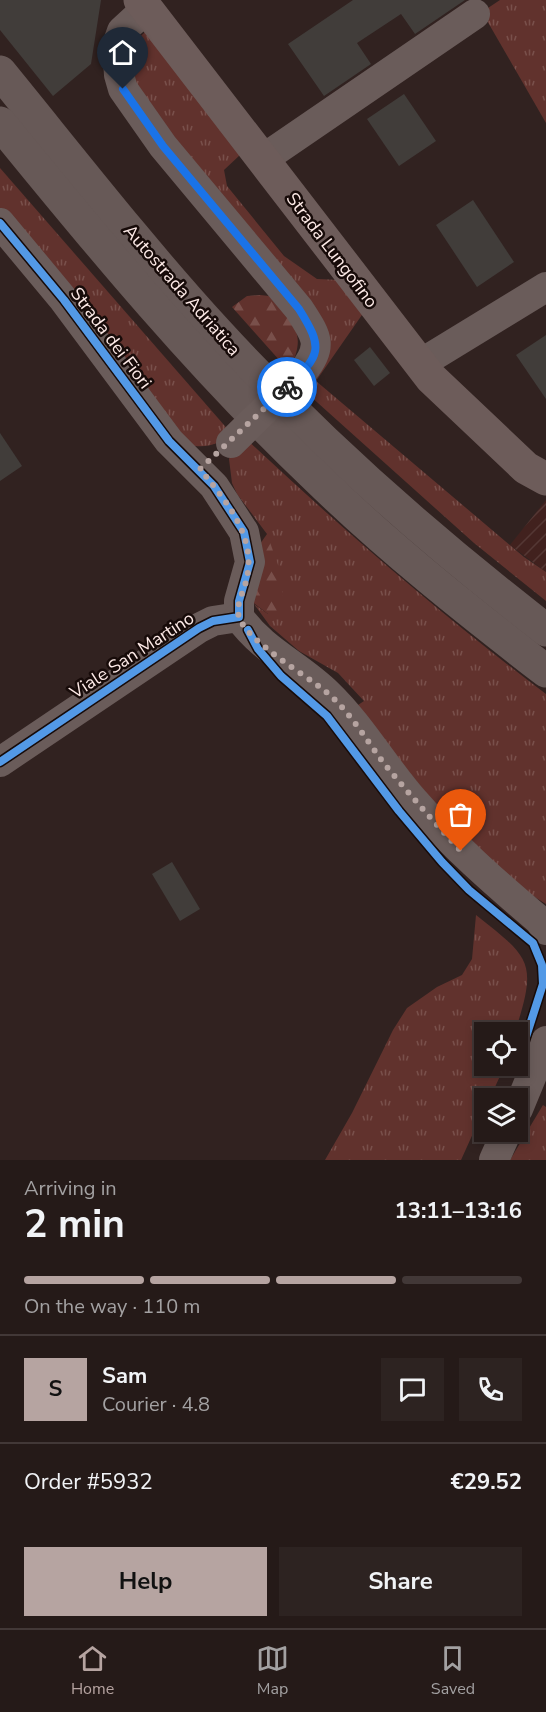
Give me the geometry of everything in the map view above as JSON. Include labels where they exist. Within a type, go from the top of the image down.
[{"type":"highway","name":"Autostrada Adriatica","points":[[0,72],[189,301],[294,412],[428,536],[546,630]]},
{"type":"highway","name":"Autostrada Adriatica","points":[[0,123],[118,267],[189,347],[277,440],[429,579],[546,671]]},
{"type":"main road","name":"Strada Lungofino","points":[[143,4],[431,378],[526,468],[546,479]]},
{"type":"street","points":[[143,4],[122,31],[117,45],[119,75],[123,89],[163,146],[299,309],[316,339],[317,348],[313,359],[302,373],[231,443],[200,469],[244,532],[249,550],[250,562],[239,601],[239,617],[248,630],[272,653],[327,692],[413,800],[477,868],[539,920],[546,930]]},
{"type":"street","points":[[263,159],[474,14]]},
{"type":"street","name":"Strada dei Fiori","points":[[0,223],[64,300],[170,441],[200,469]]},
{"type":"street","points":[[420,364],[546,287]]},
{"type":"street","name":"Viale San Martino","points":[[0,762],[199,628],[213,621],[239,617]]},
{"type":"street","points":[[501,888],[546,913]]},
{"type":"street","points":[[527,1088],[546,1041]]},
{"type":"street","points":[[528,1116],[546,1093]]},
{"type":"shaded area","points":[[546,500],[546,572],[510,545]]},
{"type":"green space","points":[[500,0],[546,0],[546,123],[482,12]]},
{"type":"green space","points":[[148,30],[241,154],[224,170],[227,186],[284,256],[317,279],[339,280],[364,312],[316,381],[524,557],[546,572],[546,601],[474,543],[299,386],[319,362],[127,80],[132,46]]},
{"type":"green space","points":[[0,168],[231,433],[211,445],[188,445],[0,213]]},
{"type":"green space","points":[[247,296],[269,296],[296,330],[297,347],[289,371],[232,307]]},
{"type":"green space","points":[[244,437],[392,570],[546,694],[546,904],[510,882],[471,847],[355,707],[364,701],[338,673],[299,651],[270,626],[254,604],[268,614],[267,534],[237,494],[232,483],[229,459],[232,450]]},
{"type":"green space","points":[[267,534],[282,576],[283,608],[277,614],[268,614],[247,598],[260,544]]},
{"type":"green space","points":[[476,915],[519,953],[525,964],[527,976],[526,991],[518,1022],[474,1022],[474,1076],[500,1076],[495,1088],[474,1088],[474,1131],[461,1160],[325,1160],[352,1113],[393,1030],[407,1008],[437,987],[462,975],[472,959]]},
{"type":"green space","points":[[543,1105],[546,1107],[546,1160],[510,1160],[521,1142],[528,1142],[528,1130]]},
{"type":"building","points":[[0,0],[101,0],[91,64],[53,96],[0,30]]},
{"type":"building","points":[[353,0],[465,0],[415,34],[401,14],[357,43],[371,64],[324,96],[288,44]]},
{"type":"building","points":[[404,94],[436,141],[399,166],[367,119]]},
{"type":"building","points":[[473,200],[514,262],[477,287],[436,225]]},
{"type":"building","points":[[546,335],[546,399],[516,355]]},
{"type":"building","points":[[370,347],[390,373],[374,386],[354,360]]},
{"type":"building","points":[[0,433],[22,466],[0,481]]},
{"type":"building","points":[[172,862],[200,909],[180,921],[152,874]]},
{"type":"cycle path","points":[[0,223],[64,300],[169,441],[214,486],[244,532],[250,562],[239,601],[239,617],[213,621],[199,628],[0,762]]},
{"type":"cycle path","points":[[248,630],[258,649],[281,676],[327,716],[399,811],[442,862],[469,890],[533,943],[542,965],[543,984],[528,1031]]},
{"type":"way so far","points":[[287,387],[231,443],[200,469],[244,532],[249,550],[250,562],[247,582],[239,601],[239,617],[248,630],[272,653],[327,692],[413,800],[461,851]]},
{"type":"route","points":[[123,89],[163,146],[299,309],[308,324],[316,339],[317,348],[313,359],[287,387]]}]
